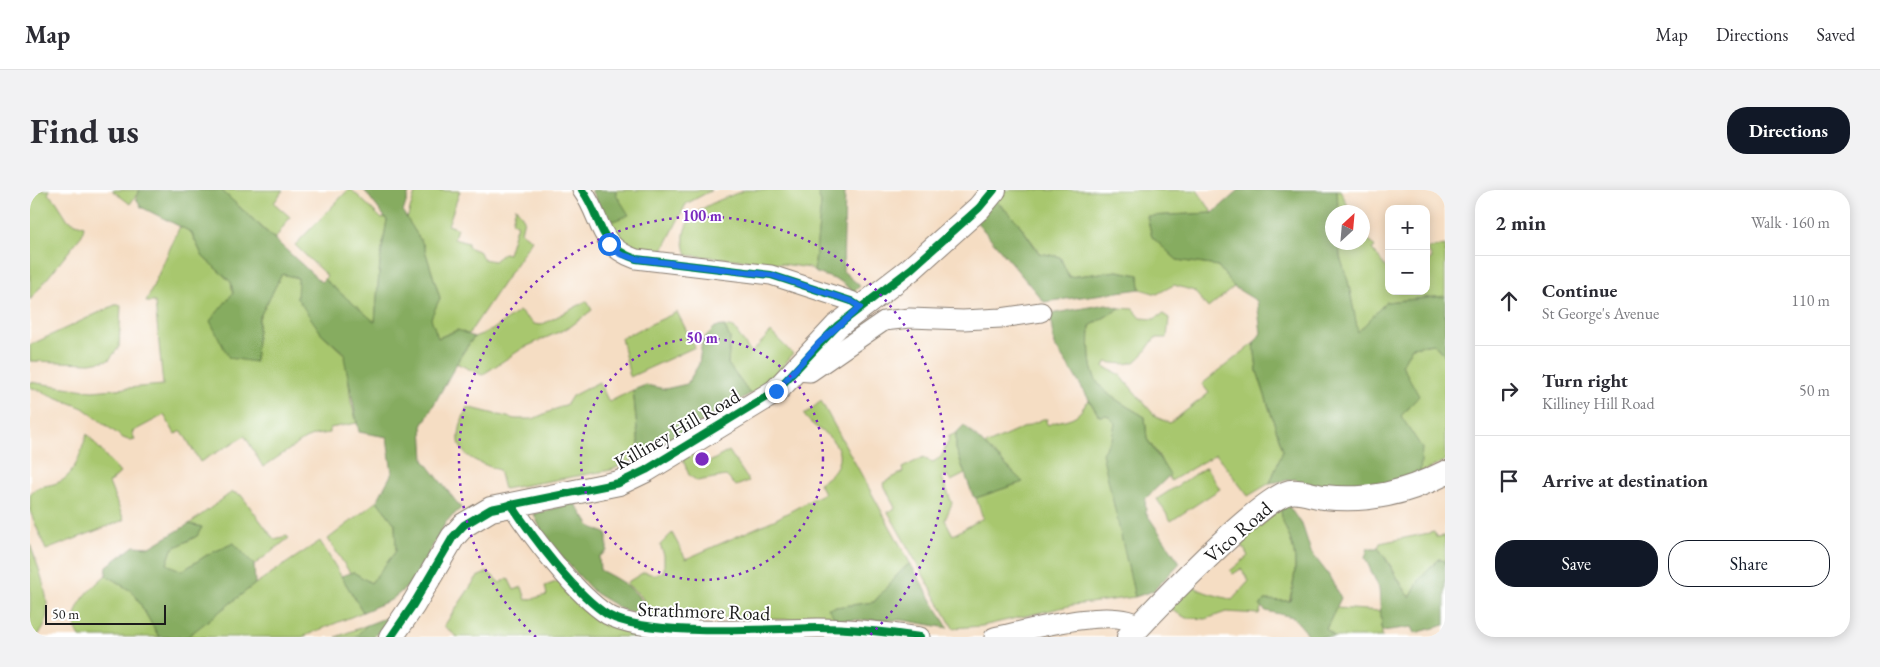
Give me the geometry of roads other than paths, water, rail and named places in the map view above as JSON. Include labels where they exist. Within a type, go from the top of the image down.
[{"type":"main road","name":"Killiney Hill Road","points":[[391,637],[413,605],[454,537],[464,525],[479,515],[511,504],[619,482],[646,470],[776,391],[819,343],[860,307],[926,256],[979,208],[994,190]]},
{"type":"main road","name":"Vico Road","points":[[1134,632],[1214,551],[1271,501],[1291,492],[1324,497],[1380,497],[1417,487],[1445,473]]},
{"type":"street","points":[[582,190],[609,244],[620,254],[636,259],[771,275],[851,301],[860,307]]},
{"type":"street","points":[[795,371],[810,372],[884,321],[910,318],[964,320],[1001,318],[1041,312]]},
{"type":"street","name":"Strathmore Road","points":[[511,504],[538,543],[589,599],[608,615],[626,624],[648,629],[742,631],[820,628],[920,637]]},
{"type":"street","points":[[994,637],[1057,623],[1098,618],[1133,621],[1134,632]]}]
